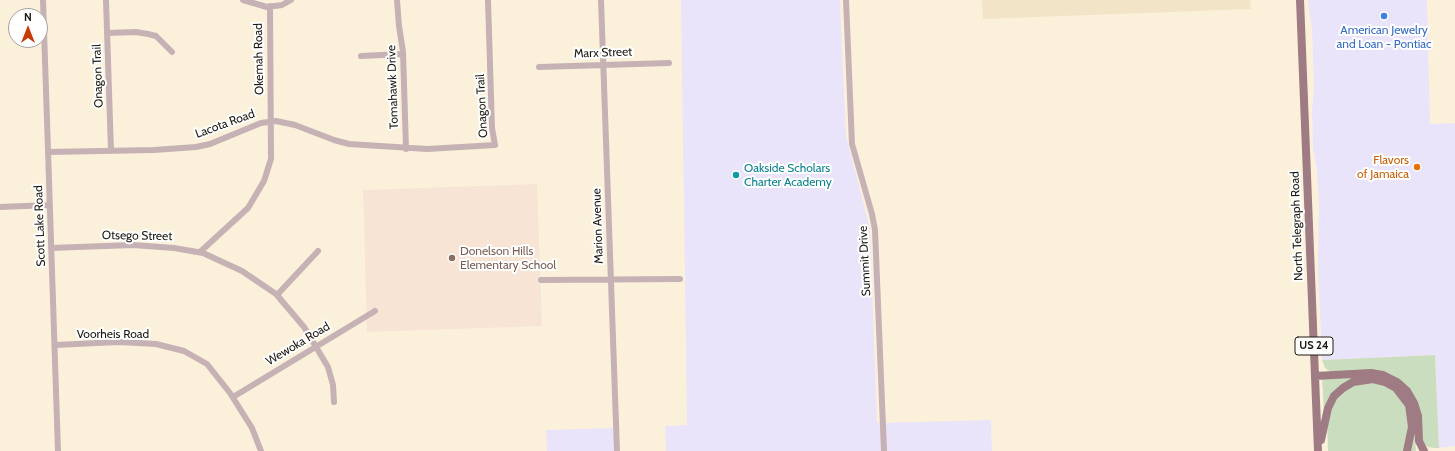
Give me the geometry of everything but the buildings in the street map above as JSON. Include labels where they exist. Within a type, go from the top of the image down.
[{"type":"main road","name":"North Telegraph Road","points":[[1300,0],[1318,451]]},
{"type":"main road","points":[[1315,376],[1371,373],[1383,375],[1397,382],[1407,391],[1414,402],[1418,416],[1419,441],[1424,451]]},
{"type":"main road","points":[[1318,451],[1328,408],[1334,396],[1349,384],[1368,379],[1389,384],[1400,392],[1407,401],[1412,413],[1412,427],[1406,451]]},
{"type":"street","name":"Scott Lake Road","points":[[43,0],[58,451]]},
{"type":"street","name":"Onagon Trail","points":[[106,0],[111,151]]},
{"type":"street","points":[[243,0],[270,6],[282,5],[291,0]]},
{"type":"street","name":"Tomahawk Drive","points":[[397,0],[398,26],[403,54],[406,149]]},
{"type":"street","name":"Onagon Trail","points":[[406,149],[495,145],[492,128],[488,0]]},
{"type":"street","name":"Marion Avenue","points":[[601,0],[617,451]]},
{"type":"street","name":"Summit Drive","points":[[846,0],[852,144],[872,214],[875,230],[884,451]]},
{"type":"street","name":"Okemah Road","points":[[200,252],[240,216],[257,195],[264,181],[271,159],[272,122],[270,6]]},
{"type":"street","points":[[107,33],[136,32],[156,36],[172,52]]},
{"type":"street","points":[[361,56],[403,54]]},
{"type":"street","name":"Marx Street","points":[[539,67],[669,63]]},
{"type":"street","name":"Lacota Road","points":[[48,152],[196,147],[210,144],[262,123],[272,122],[295,125],[334,140],[349,144],[375,144],[406,149]]},
{"type":"street","points":[[0,208],[50,205]]},
{"type":"street","name":"Otsego Street","points":[[51,248],[154,246],[200,252],[242,271],[277,295],[304,327],[328,367],[333,385],[334,402]]},
{"type":"street","points":[[277,295],[318,251]]},
{"type":"street","points":[[541,280],[680,278]]},
{"type":"street","name":"Wewoka Road","points":[[233,397],[375,310]]},
{"type":"street","name":"Voorheis Road","points":[[55,345],[119,342],[156,344],[184,351],[207,364],[233,397],[252,428],[261,451]]},
{"type":"shaded area","points":[[681,0],[840,0],[846,136],[870,228],[877,423],[991,420],[992,451],[666,451],[665,426],[687,425]]},
{"type":"shaded area","points":[[982,0],[1250,0],[1251,9],[983,19]]},
{"type":"shaded area","points":[[1308,0],[1427,0],[1430,124],[1455,123],[1455,446],[1439,448],[1435,355],[1322,360],[1318,264],[1319,203],[1317,170],[1313,148],[1312,110],[1314,87],[1312,30]]},
{"type":"shaded area","name":"Donelson Hills Elementary School","points":[[537,184],[542,326],[367,332],[363,190]]},
{"type":"shaded area","points":[[614,428],[615,451],[547,451],[546,430]]},
{"type":"green space","points":[[1435,355],[1439,448],[1428,447],[1422,442],[1410,392],[1331,372],[1325,368],[1322,360]]},
{"type":"green space","points":[[1371,375],[1389,380],[1399,386],[1408,396],[1414,412],[1416,451],[1409,451],[1414,421],[1408,399],[1394,384],[1383,379],[1368,376],[1347,382],[1335,391],[1324,411],[1322,378]]},
{"type":"green space","points":[[1364,381],[1381,383],[1394,389],[1407,408],[1410,422],[1404,451],[1328,451],[1327,420],[1330,407],[1344,389]]},
{"type":"place","name":"American Jewelry and Loan - Pontiac","points":[[1384,16]]},
{"type":"place","name":"Flavors of Jamaica","points":[[1417,167]]},
{"type":"place","name":"Oakside Scholars Charter Academy","points":[[736,175]]},
{"type":"place","name":"Donelson Hills Elementary School","points":[[452,258]]}]
